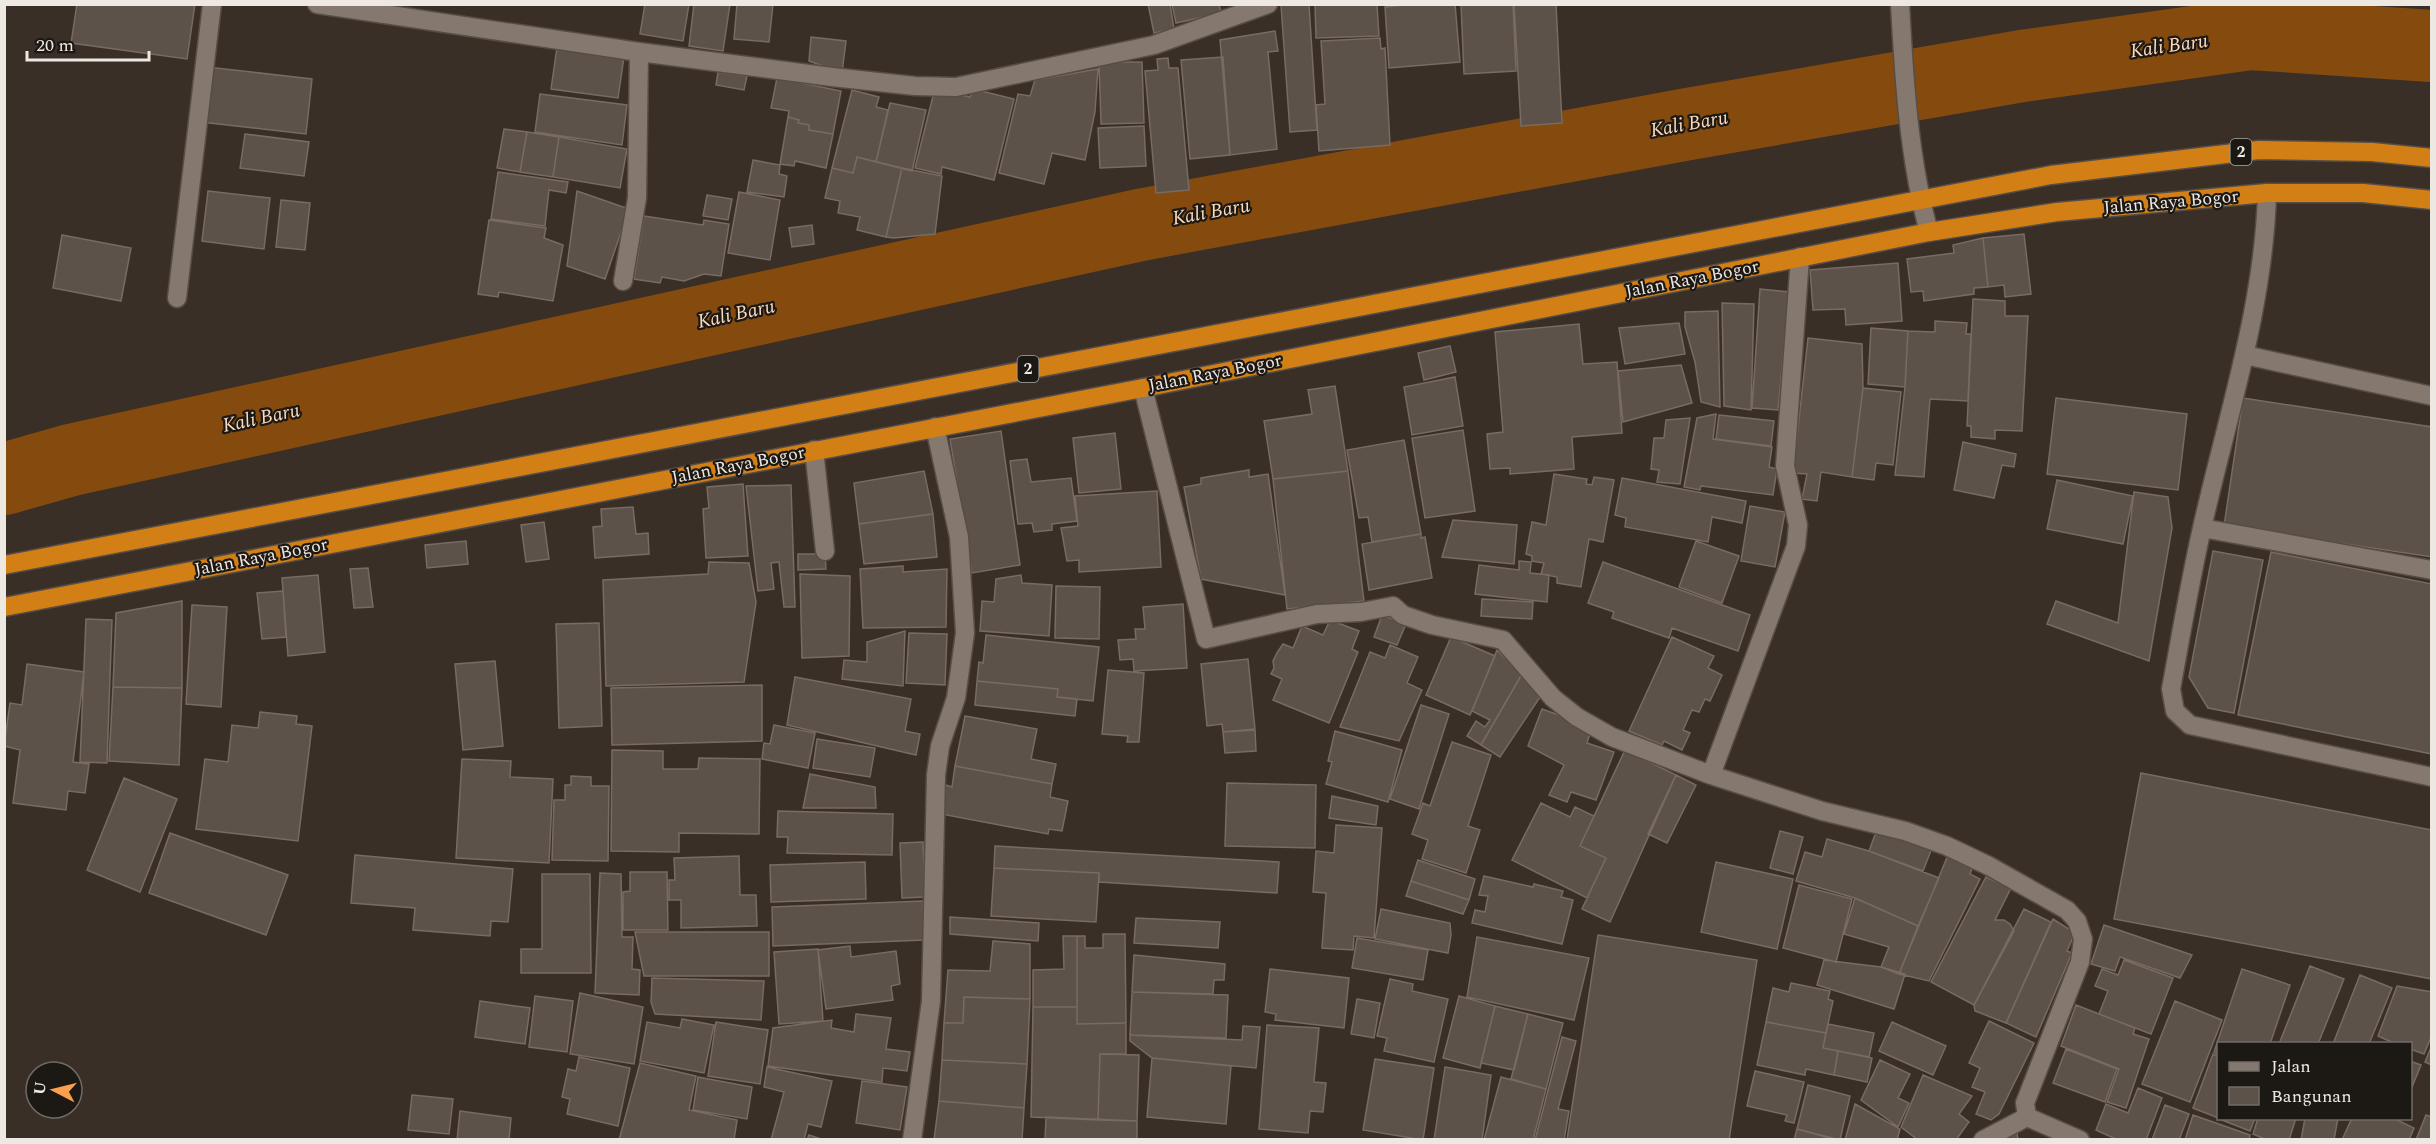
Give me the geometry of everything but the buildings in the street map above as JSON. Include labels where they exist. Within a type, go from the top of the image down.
[{"type":"highway","name":"Jalan Raya Bogor","points":[[4,565],[2051,175],[2259,150],[2372,152],[2432,158]]},
{"type":"highway","name":"Jalan Raya Bogor","points":[[4,607],[1143,388],[1929,232],[2057,212],[2266,193],[2363,193],[2432,200]]},
{"type":"street","points":[[177,298],[212,4]]},
{"type":"street","points":[[317,4],[639,52],[869,81],[915,86],[956,87],[1154,45],[1268,4]]},
{"type":"street","points":[[1900,4],[1913,148],[1920,199],[1929,232]]},
{"type":"street","points":[[623,280],[637,198],[639,52]]},
{"type":"street","points":[[2266,193],[2266,226],[2245,355],[2202,528],[2171,689],[2175,711],[2190,725],[2432,777]]},
{"type":"street","points":[[1711,775],[1796,546],[1798,525],[1785,466],[1800,257]]},
{"type":"street","points":[[2245,355],[2432,396]]},
{"type":"street","points":[[1143,388],[1206,639],[1317,614],[1361,612],[1393,606],[1402,615],[1432,625],[1503,640],[1553,698],[1577,717],[1612,736],[1711,775],[1822,811],[1905,831],[1947,846],[2067,910],[2077,921],[2083,939],[2080,962],[2025,1103],[2027,1117]]},
{"type":"street","points":[[912,1140],[931,1001],[936,775],[940,746],[956,698],[965,633],[959,537],[935,427]]},
{"type":"street","points":[[814,450],[825,551]]},
{"type":"street","points":[[2202,528],[2432,570]]},
{"type":"street","points":[[1983,1140],[2027,1117]]},
{"type":"street","points":[[2027,1117],[2080,1140]]},
{"type":"waterway","name":"Kali Baru","points":[[4,479],[71,460],[1140,225],[1683,125],[2022,66],[2250,34],[2432,46]]}]
